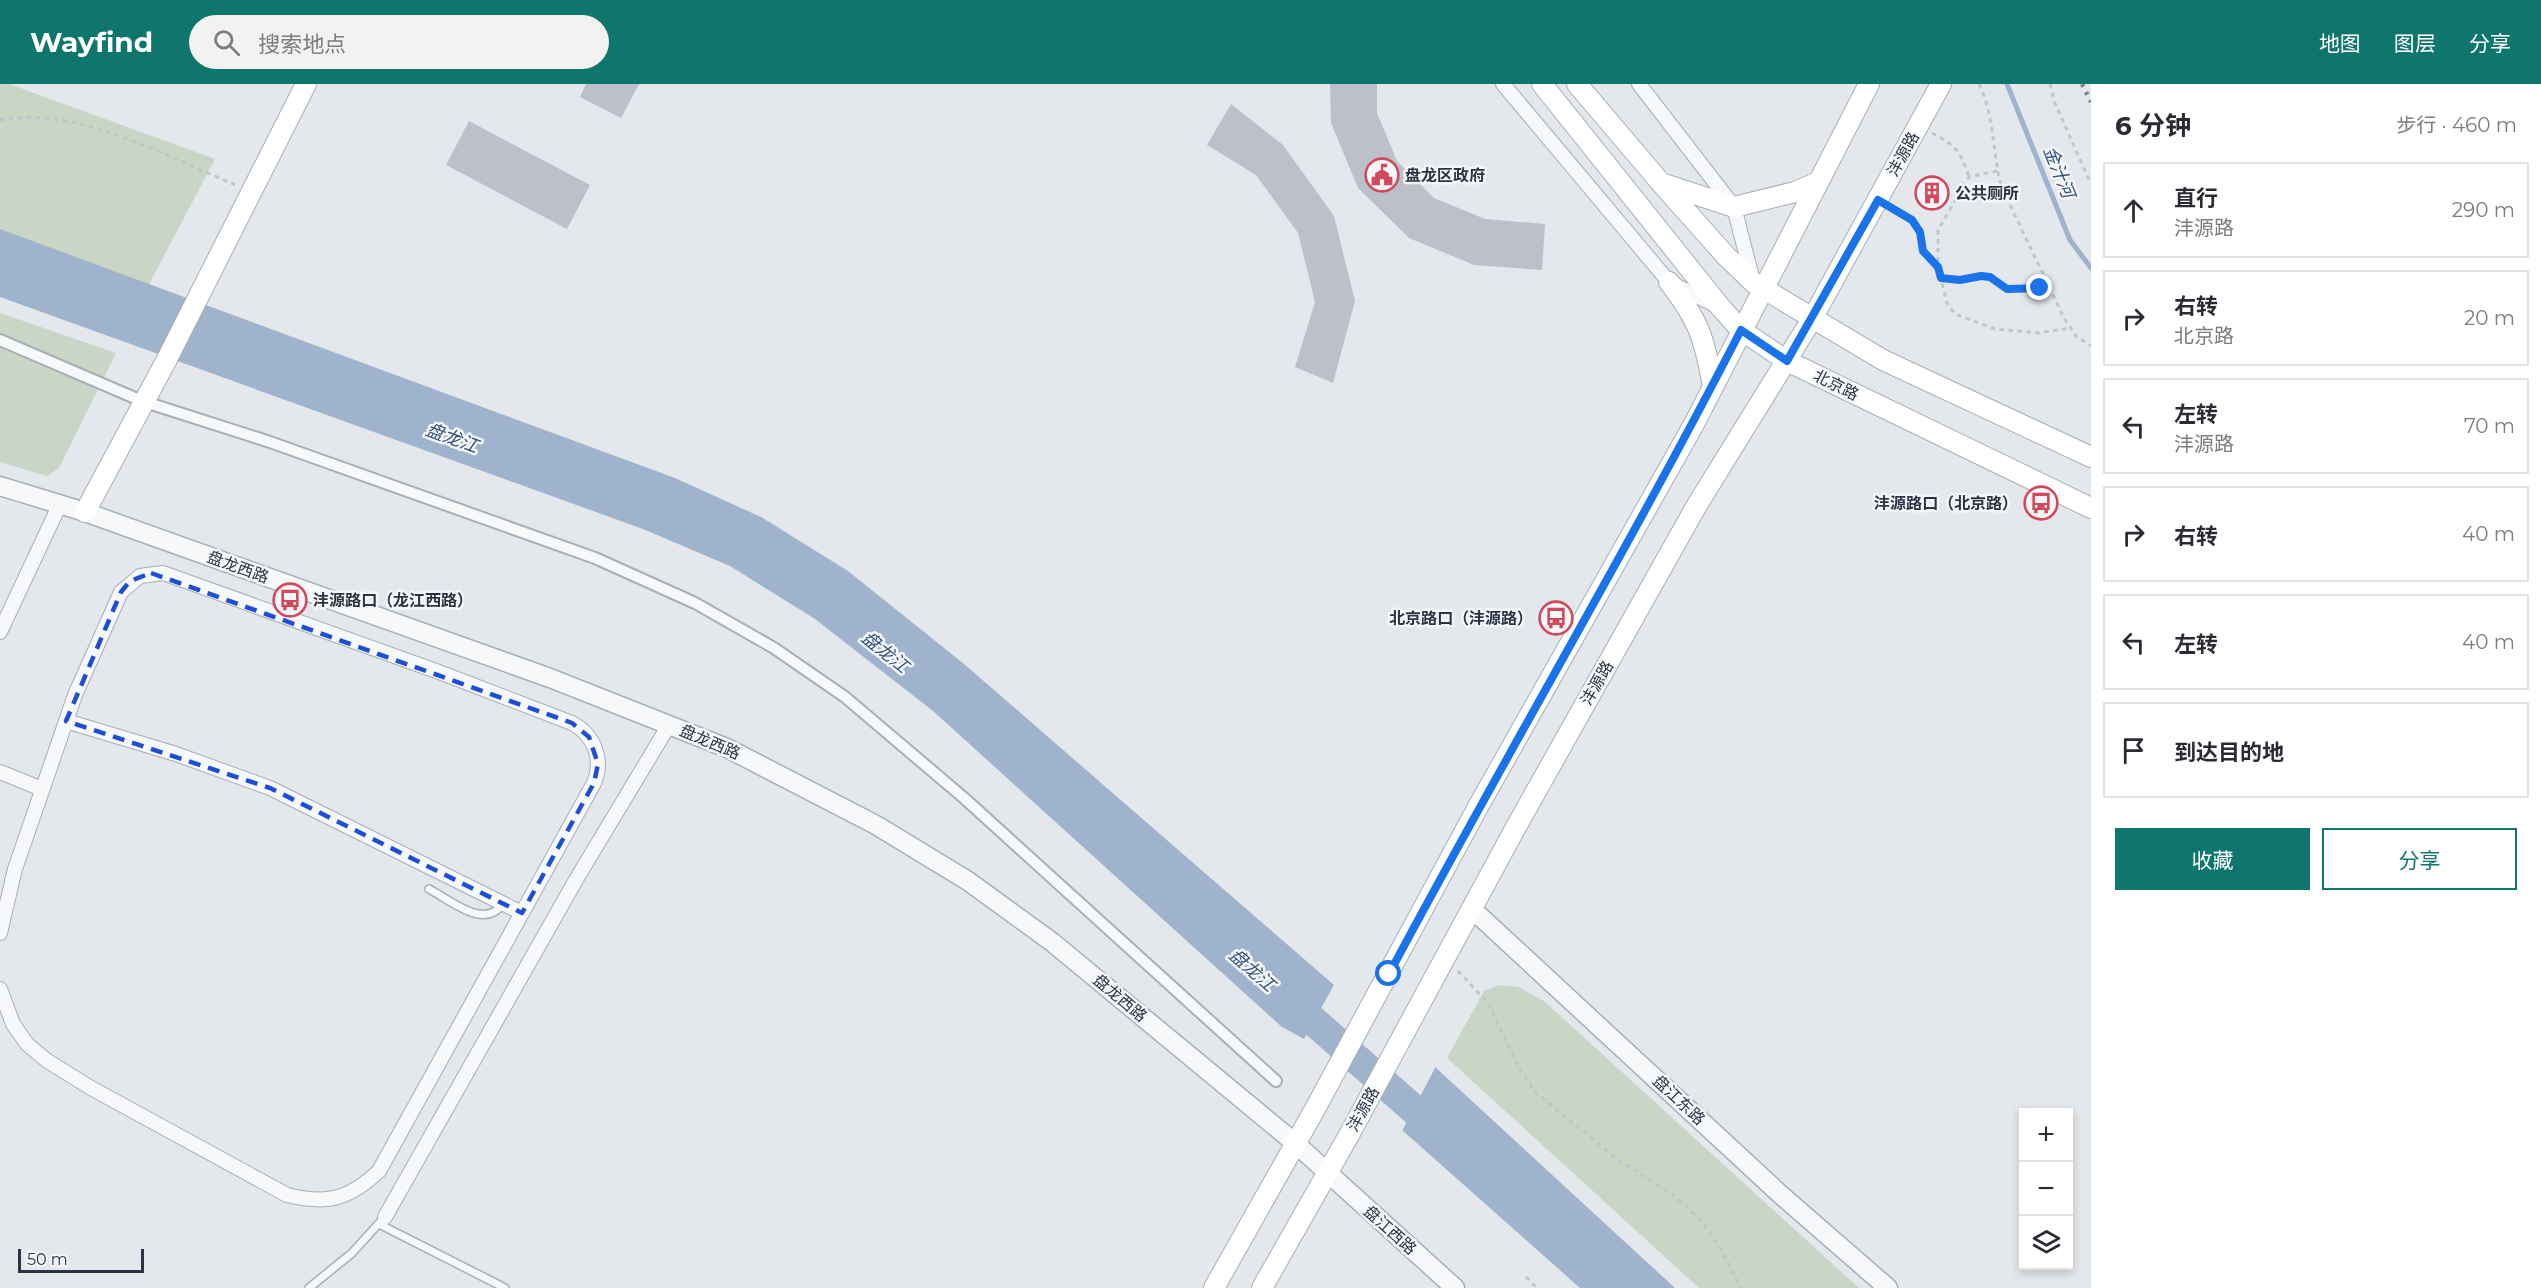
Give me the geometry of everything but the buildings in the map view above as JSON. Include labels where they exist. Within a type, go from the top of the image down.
[{"type":"main road","points":[[85,512],[142,401],[166,361],[306,84]]},
{"type":"main road","name":"北京路","points":[[1542,84],[1741,330],[1787,361],[2091,508]]},
{"type":"main road","points":[[1577,84],[1726,256],[1758,286],[1883,360],[2091,457]]},
{"type":"main road","points":[[1214,1288],[1326,1089],[1479,805],[1626,548],[1713,386],[1741,330],[1758,286],[1818,182],[1869,84]]},
{"type":"main road","name":"沣源路","points":[[1262,1288],[1360,1115],[1515,826],[1697,506],[1812,319],[1941,84]]},
{"type":"main road","points":[[1661,183],[1734,207],[1794,192],[1818,182]]},
{"type":"main road","points":[[1669,282],[1690,309],[1705,341],[1713,386]]},
{"type":"street","points":[[1503,84],[1669,282],[1722,309]]},
{"type":"street","points":[[1639,84],[1734,207],[1758,286]]},
{"type":"street","points":[[0,340],[142,401],[270,442],[595,558],[695,603],[774,648],[845,696],[964,798],[1276,1081]]},
{"type":"street","name":"盘龙西路","points":[[0,486],[59,506],[85,512],[539,674],[727,748],[876,825],[968,880],[1052,942],[1295,1143],[1326,1172]]},
{"type":"street","points":[[0,632],[59,506]]},
{"type":"street","points":[[0,933],[15,868],[66,721],[121,592],[130,581],[152,573],[163,573],[406,660],[572,723],[589,737],[596,750],[597,774],[379,1171],[349,1194],[311,1201],[288,1195],[73,1077],[27,1044],[12,1024],[0,989]]},
{"type":"street","points":[[66,721],[176,754],[270,788],[522,913]]},
{"type":"street","points":[[382,1220],[577,878],[669,725]]},
{"type":"street","points":[[0,772],[42,789]]},
{"type":"street","name":"盘江东路","points":[[1472,909],[1781,1195],[1888,1288]]},
{"type":"street","name":"盘江西路","points":[[1326,1172],[1455,1288]]},
{"type":"lane","points":[[429,889],[475,914],[486,916],[496,913],[503,904]]},
{"type":"lane","points":[[309,1288],[352,1252],[382,1220],[505,1288]]},
{"type":"path","points":[[1979,84],[1988,101],[1994,128],[1997,171],[2001,186],[2071,328],[2091,346]]},
{"type":"path","points":[[2050,84],[2054,101],[2091,184]]},
{"type":"path","points":[[0,120],[44,117],[124,138],[252,191]]},
{"type":"path","points":[[1919,126],[1951,143],[1960,153],[1969,177]]},
{"type":"path","points":[[1997,171],[1969,177],[1938,231],[1938,267],[1947,303],[1955,314],[1995,329],[2038,333],[2071,328]]},
{"type":"path","points":[[1878,200],[1912,220],[1920,232],[1923,251],[1938,267]]},
{"type":"path","points":[[1941,278],[1960,280],[1981,276],[1990,277],[2007,289],[2040,288],[2048,285]]},
{"type":"path","points":[[1446,957],[1488,1003],[1520,1071],[1535,1092],[1617,1159],[1672,1194],[1699,1218],[1720,1248],[1741,1288]]},
{"type":"path","points":[[1526,1277],[1537,1288]]},
{"type":"highlighted area","points":[[151,573],[572,723],[589,737],[598,764],[594,783],[522,913],[270,788],[66,721],[121,592],[130,581]]},
{"type":"green space","points":[[0,84],[9,84],[215,159],[145,292],[0,240]]},
{"type":"green space","points":[[0,313],[116,353],[59,468],[47,476],[0,462]]},
{"type":"green space","points":[[1499,985],[1518,987],[1544,1001],[1859,1288],[1699,1288],[1447,1058],[1484,991]]},
{"type":"water","points":[[0,229],[675,478],[761,517],[848,571],[964,664],[1334,985],[1304,1039],[1282,1027],[933,711],[815,619],[730,566],[643,529],[0,297]]},
{"type":"water","points":[[1435,1067],[1675,1288],[1580,1288],[1402,1130]]},
{"type":"pier","points":[[1336,982],[1337,986],[1307,1041],[1303,1042]]},
{"type":"pier","points":[[1437,1064],[1401,1133],[1399,1129],[1433,1066]]},
{"type":"waterway","name":"金汁河","points":[[2007,84],[2070,240],[2091,268]]},
{"type":"waterway","name":"盘龙江","points":[[1284,995],[1444,1136]]},
{"type":"railway","points":[[2082,84],[2091,102]]},
{"type":"place","name":"盘龙区政府","points":[[1382,175]]},
{"type":"place","name":"公共厕所","points":[[1932,193]]},
{"type":"place","name":"沣源路口（北京路）","points":[[2041,503]]},
{"type":"place","name":"沣源路口（龙江西路）","points":[[290,600]]},
{"type":"place","name":"北京路口（沣源路）","points":[[1556,618]]},
{"type":"route","points":[[1389,974],[1479,805],[1694,424],[1741,330],[1787,361],[1878,200],[1912,220],[1920,232],[1923,251],[1938,267],[1941,278],[1960,280],[1981,276],[1990,277],[2007,289],[2040,288]]}]
